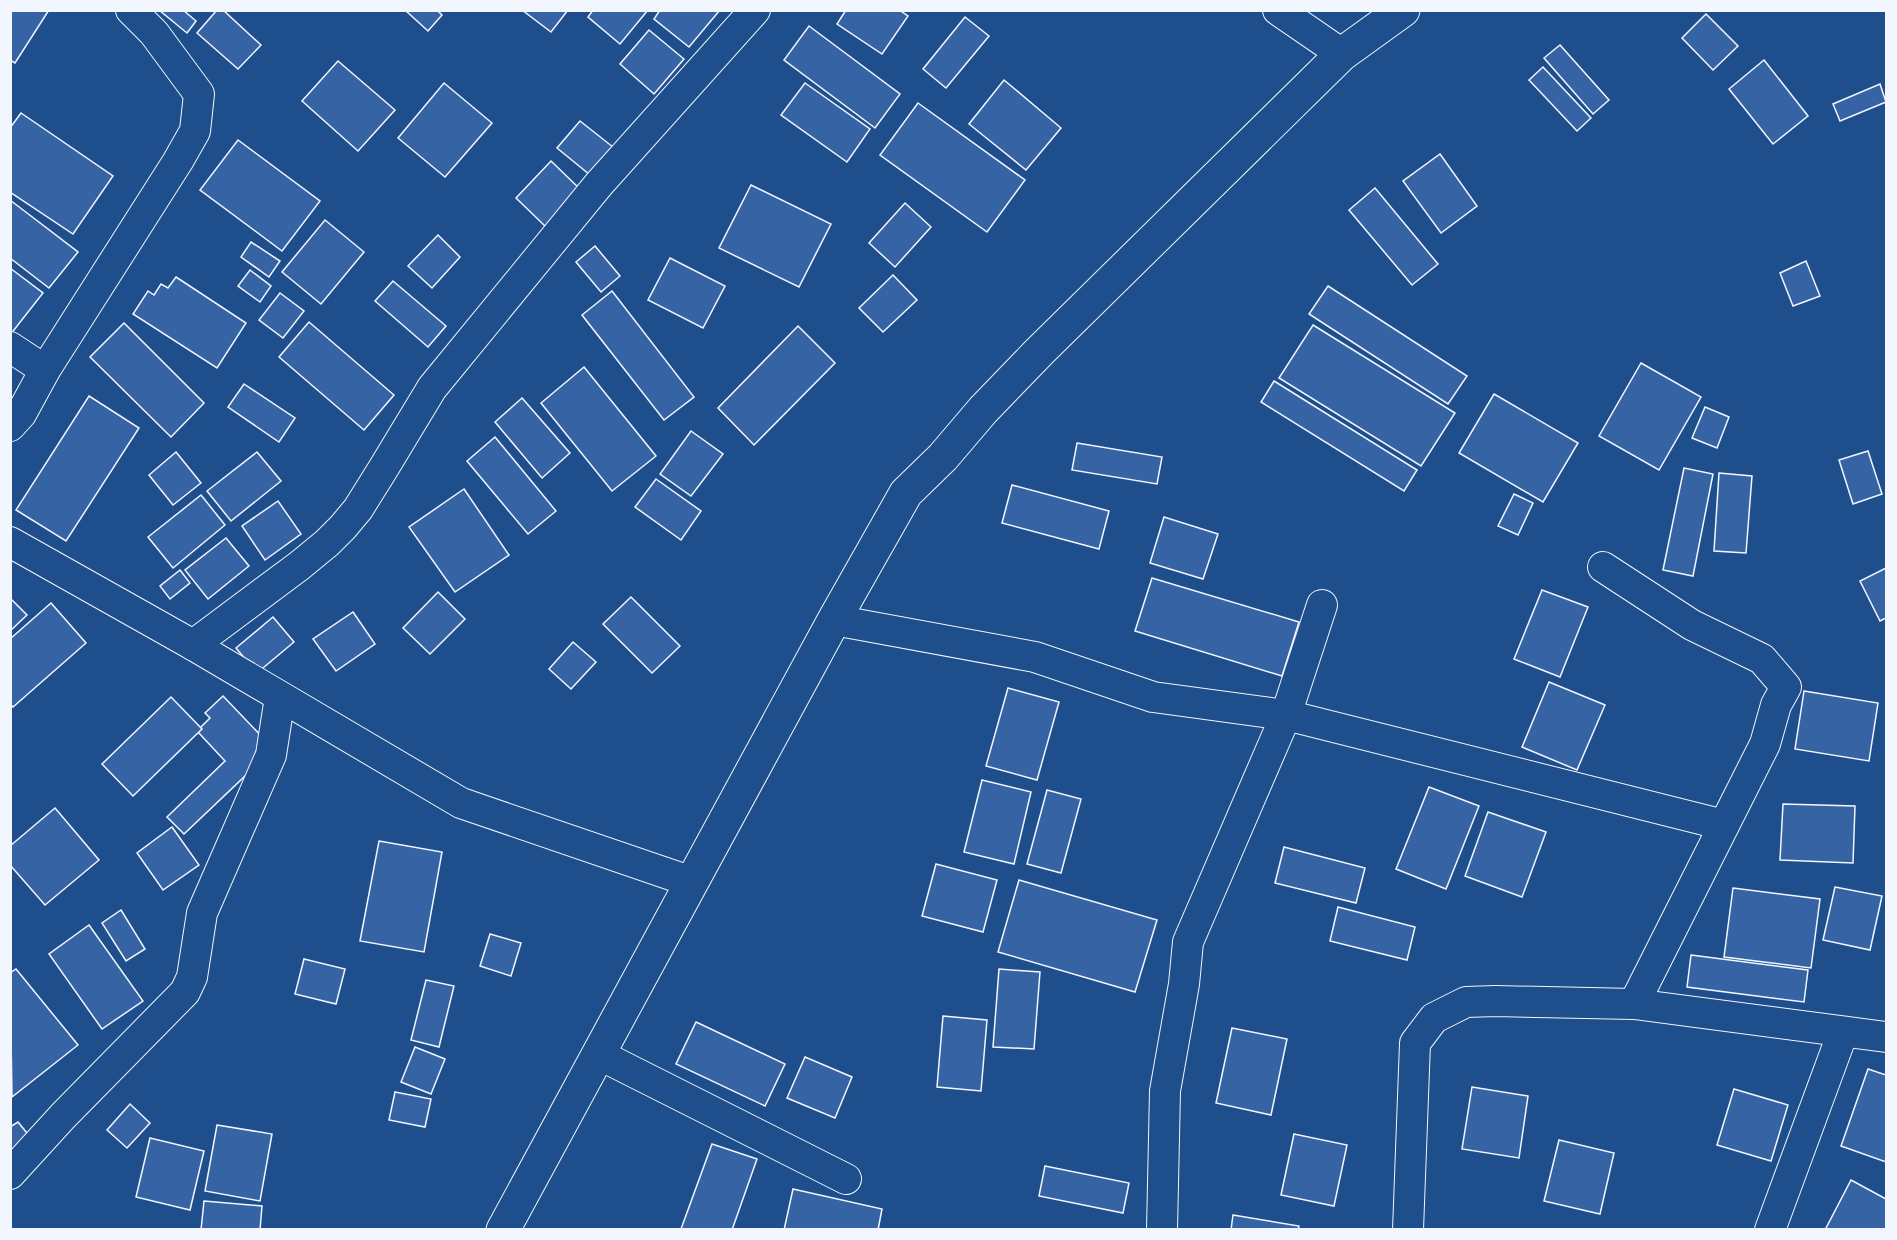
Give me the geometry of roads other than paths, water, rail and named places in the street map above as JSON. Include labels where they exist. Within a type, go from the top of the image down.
[{"type":"street","points":[[10,426],[21,414],[45,370],[195,131],[199,94],[154,33],[131,10]]},
{"type":"street","points":[[193,645],[299,566],[343,528],[358,509],[432,388],[598,184],[755,10]]},
{"type":"street","points":[[1278,10],[1342,54]]},
{"type":"street","points":[[503,1230],[834,620],[906,493],[943,457],[983,410],[1031,360],[1342,54],[1403,10]]},
{"type":"street","points":[[10,347],[45,370]]},
{"type":"street","points":[[10,542],[193,645],[461,803],[692,882]]},
{"type":"street","points":[[1603,567],[1692,626],[1762,659],[1786,687],[1776,705],[1765,744],[1634,1004]]},
{"type":"street","points":[[1162,1230],[1165,1090],[1184,984],[1188,942],[1286,715],[1322,605]]},
{"type":"street","points":[[834,620],[1035,657],[1153,696],[1286,715],[1724,825]]},
{"type":"street","points":[[10,1174],[63,1116],[185,992],[192,977],[202,913],[271,755],[280,697]]},
{"type":"street","points":[[1408,1230],[1415,1043],[1434,1018],[1466,1002],[1634,1004],[1887,1037]]},
{"type":"street","points":[[1770,1230],[1843,1032]]},
{"type":"street","points":[[598,1054],[846,1179]]}]
